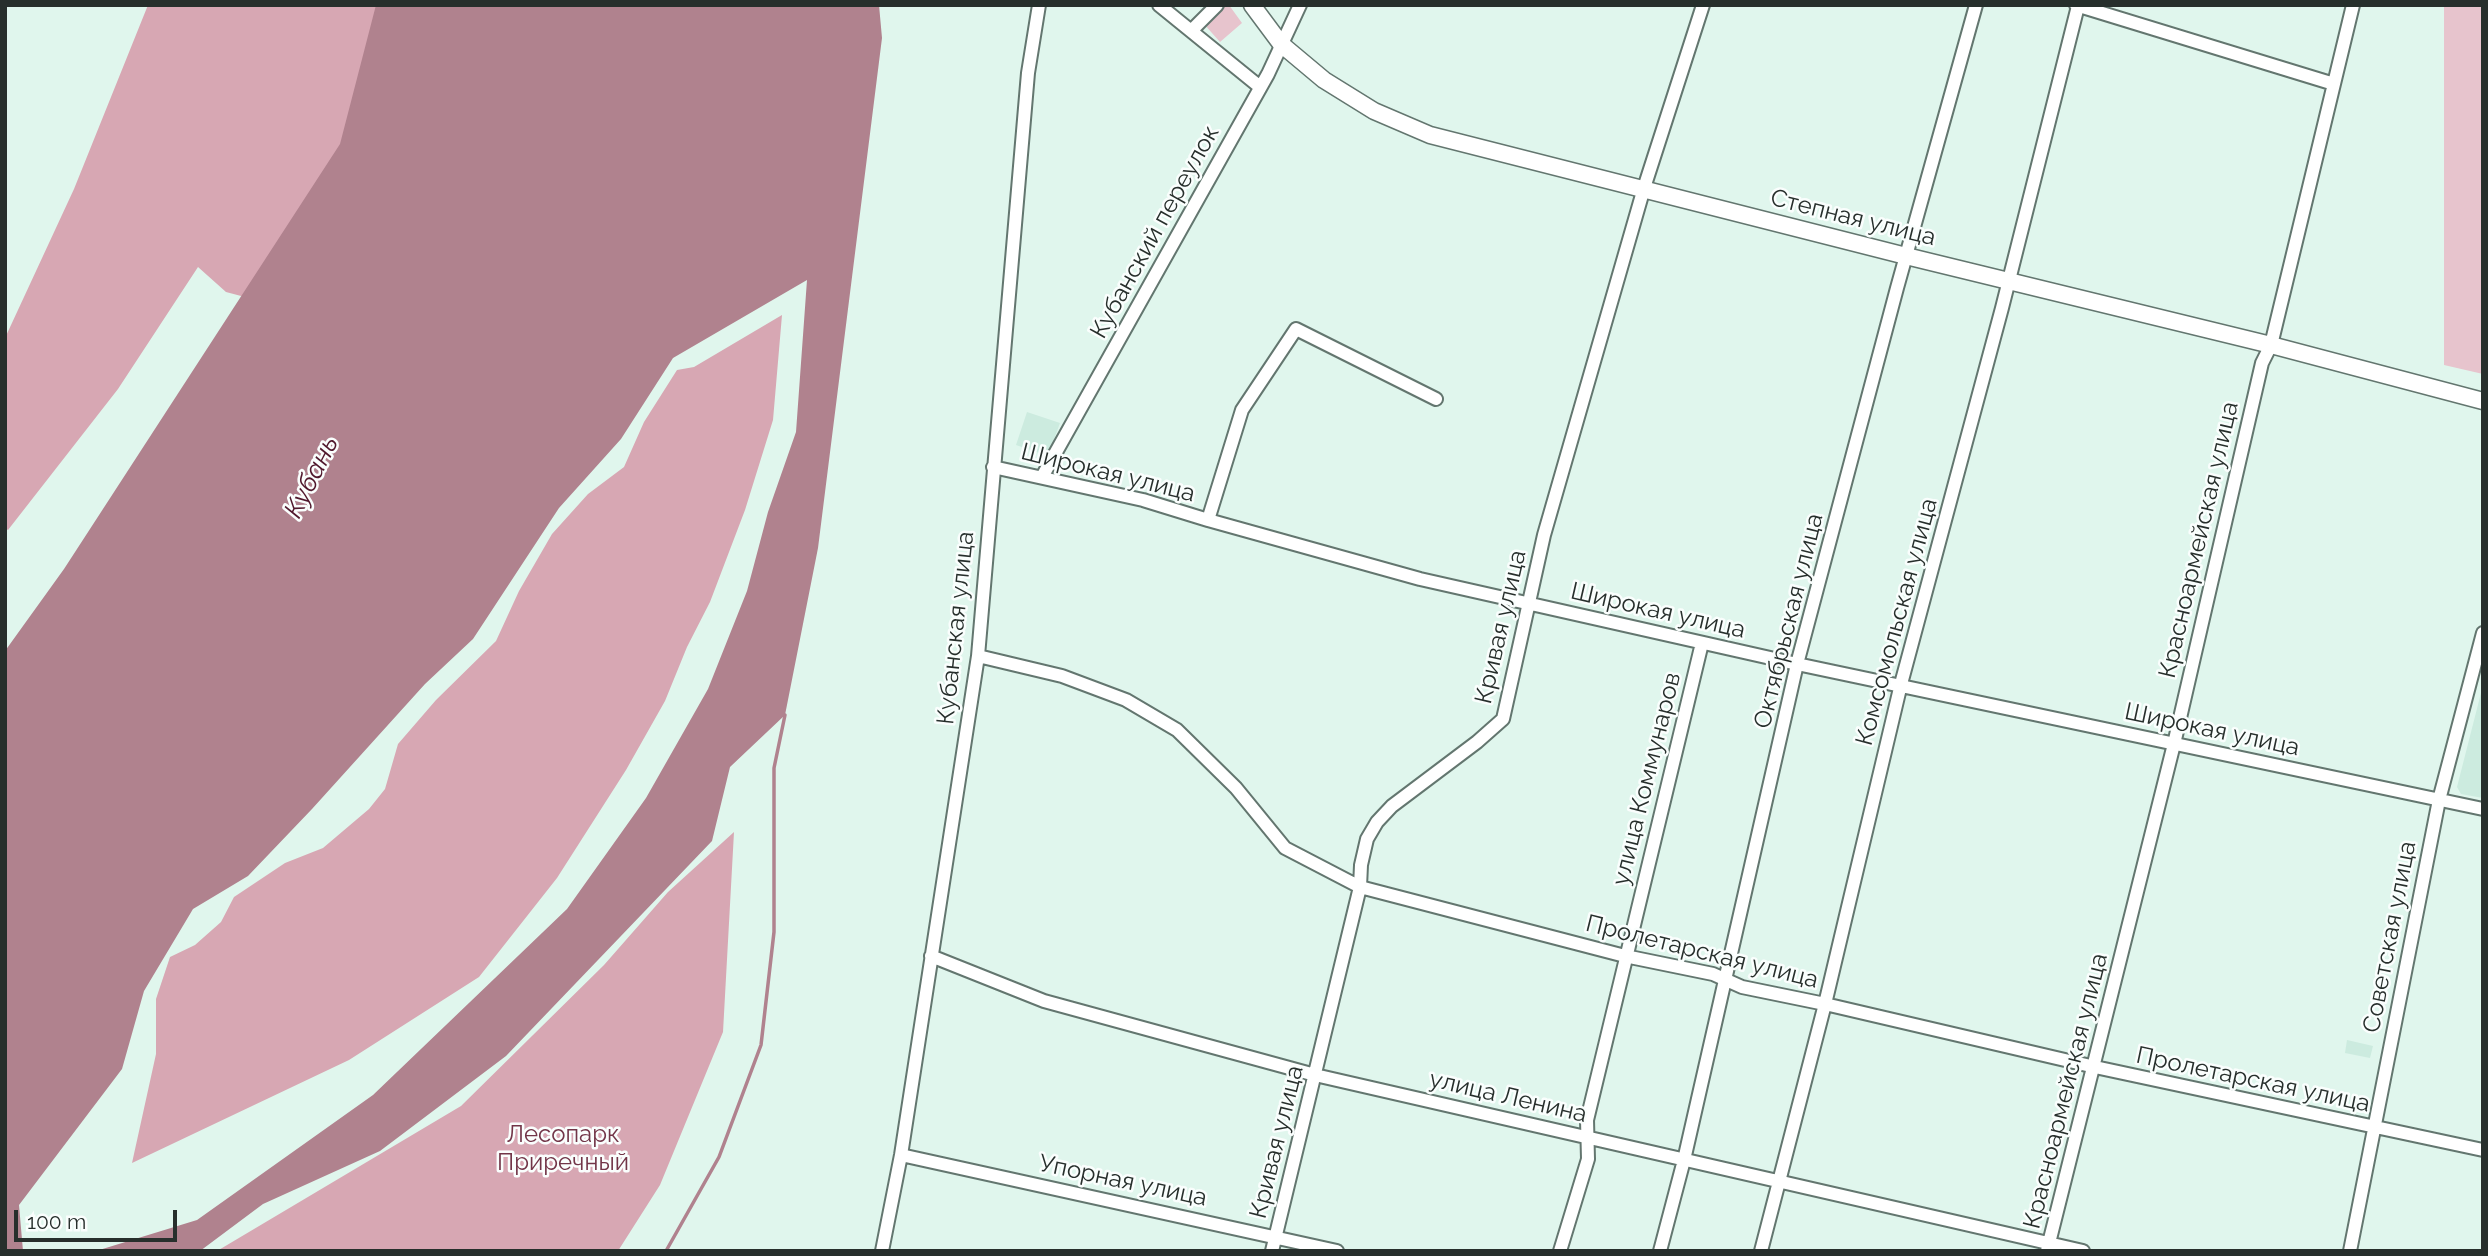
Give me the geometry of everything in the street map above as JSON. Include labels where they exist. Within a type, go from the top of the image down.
[{"type":"main road","name":"Степная улица","points":[[1252,5],[1282,44],[1324,80],[1374,111],[1430,135],[2271,345],[2483,401]]},
{"type":"street","name":"Кубанская улица","points":[[882,1251],[901,1155],[978,656],[1028,73],[1039,5]]},
{"type":"street","points":[[1159,5],[1260,87]]},
{"type":"street","points":[[1192,30],[1217,5]]},
{"type":"street","name":"Кубанский переулок","points":[[1042,477],[1260,87],[1300,5]]},
{"type":"street","name":"Кривая улица","points":[[1272,1251],[1360,887],[1361,865],[1367,839],[1377,822],[1392,806],[1503,719],[1544,535],[1644,188],[1703,5]]},
{"type":"street","name":"Октябрьская улица","points":[[1660,1251],[1684,1160],[1797,664],[1976,5]]},
{"type":"street","name":"Красноармейская улица","points":[[2048,1247],[2174,744],[2262,363],[2271,345],[2353,5]]},
{"type":"street","points":[[2077,6],[2334,84]]},
{"type":"street","name":"Комсомольская улица","points":[[1761,1251],[1825,1004],[1901,684],[2077,6]]},
{"type":"street","points":[[1208,520],[1242,410],[1296,329],[1436,399]]},
{"type":"street","name":"Широкая улица","points":[[993,467],[1143,499],[1208,520],[1420,579],[1797,664],[2483,809]]},
{"type":"street","name":"Советская улица","points":[[2350,1251],[2439,800],[2483,633]]},
{"type":"street","name":"улица Коммунаров","points":[[1560,1251],[1588,1159],[1587,1120],[1702,643]]},
{"type":"street","name":"Пролетарская улица","points":[[978,656],[1062,676],[1126,701],[1177,730],[1236,788],[1284,848],[1360,887],[1625,956],[1713,974],[1742,987],[2095,1067],[2483,1150]]},
{"type":"street","name":"улица Ленина","points":[[931,956],[1044,1000],[1315,1074],[1779,1181],[2048,1247],[2083,1251]]},
{"type":"street","name":"Упорная улица","points":[[901,1155],[1337,1251]]},
{"type":"shaded area","points":[[1224,5],[1229,5],[1242,23],[1220,42],[1203,23]]},
{"type":"shaded area","points":[[2444,5],[2483,5],[2483,374],[2444,365]]},
{"type":"shaded area","points":[[1027,412],[1060,423],[1048,456],[1016,445]]},
{"type":"shaded area","points":[[2483,685],[2483,798],[2461,794],[2457,787]]},
{"type":"shaded area","points":[[2347,1040],[2373,1046],[2370,1058],[2345,1053]]},
{"type":"green space","points":[[148,5],[405,5],[357,138],[260,301],[226,292],[198,267],[118,389],[8,530],[5,528],[5,338],[74,189]]},
{"type":"green space","points":[[782,315],[773,420],[745,510],[710,602],[687,647],[665,701],[626,770],[557,878],[479,977],[349,1060],[132,1163],[156,1054],[156,999],[170,957],[195,945],[221,922],[234,897],[285,863],[323,848],[369,809],[385,789],[398,744],[436,700],[496,641],[519,591],[552,534],[588,494],[624,467],[644,422],[677,370],[694,367]]},
{"type":"green space","name":"Лесопарк Приречный","points":[[734,832],[723,1032],[660,1185],[618,1251],[217,1251],[461,1106],[604,965],[668,892]]},
{"type":"water","name":"Кубань","points":[[376,5],[879,5],[882,38],[818,548],[785,715],[730,767],[712,841],[506,1056],[380,1151],[263,1204],[200,1251],[96,1251],[197,1220],[373,1095],[567,909],[646,798],[708,689],[747,591],[768,512],[796,432],[807,280],[673,358],[621,439],[559,508],[473,639],[425,684],[248,876],[193,909],[144,991],[122,1069],[19,1205],[23,1251],[5,1251],[5,651],[64,569],[340,144]]},
{"type":"waterway","points":[[666,1251],[719,1157],[761,1045],[774,932],[774,768],[785,715]]}]
